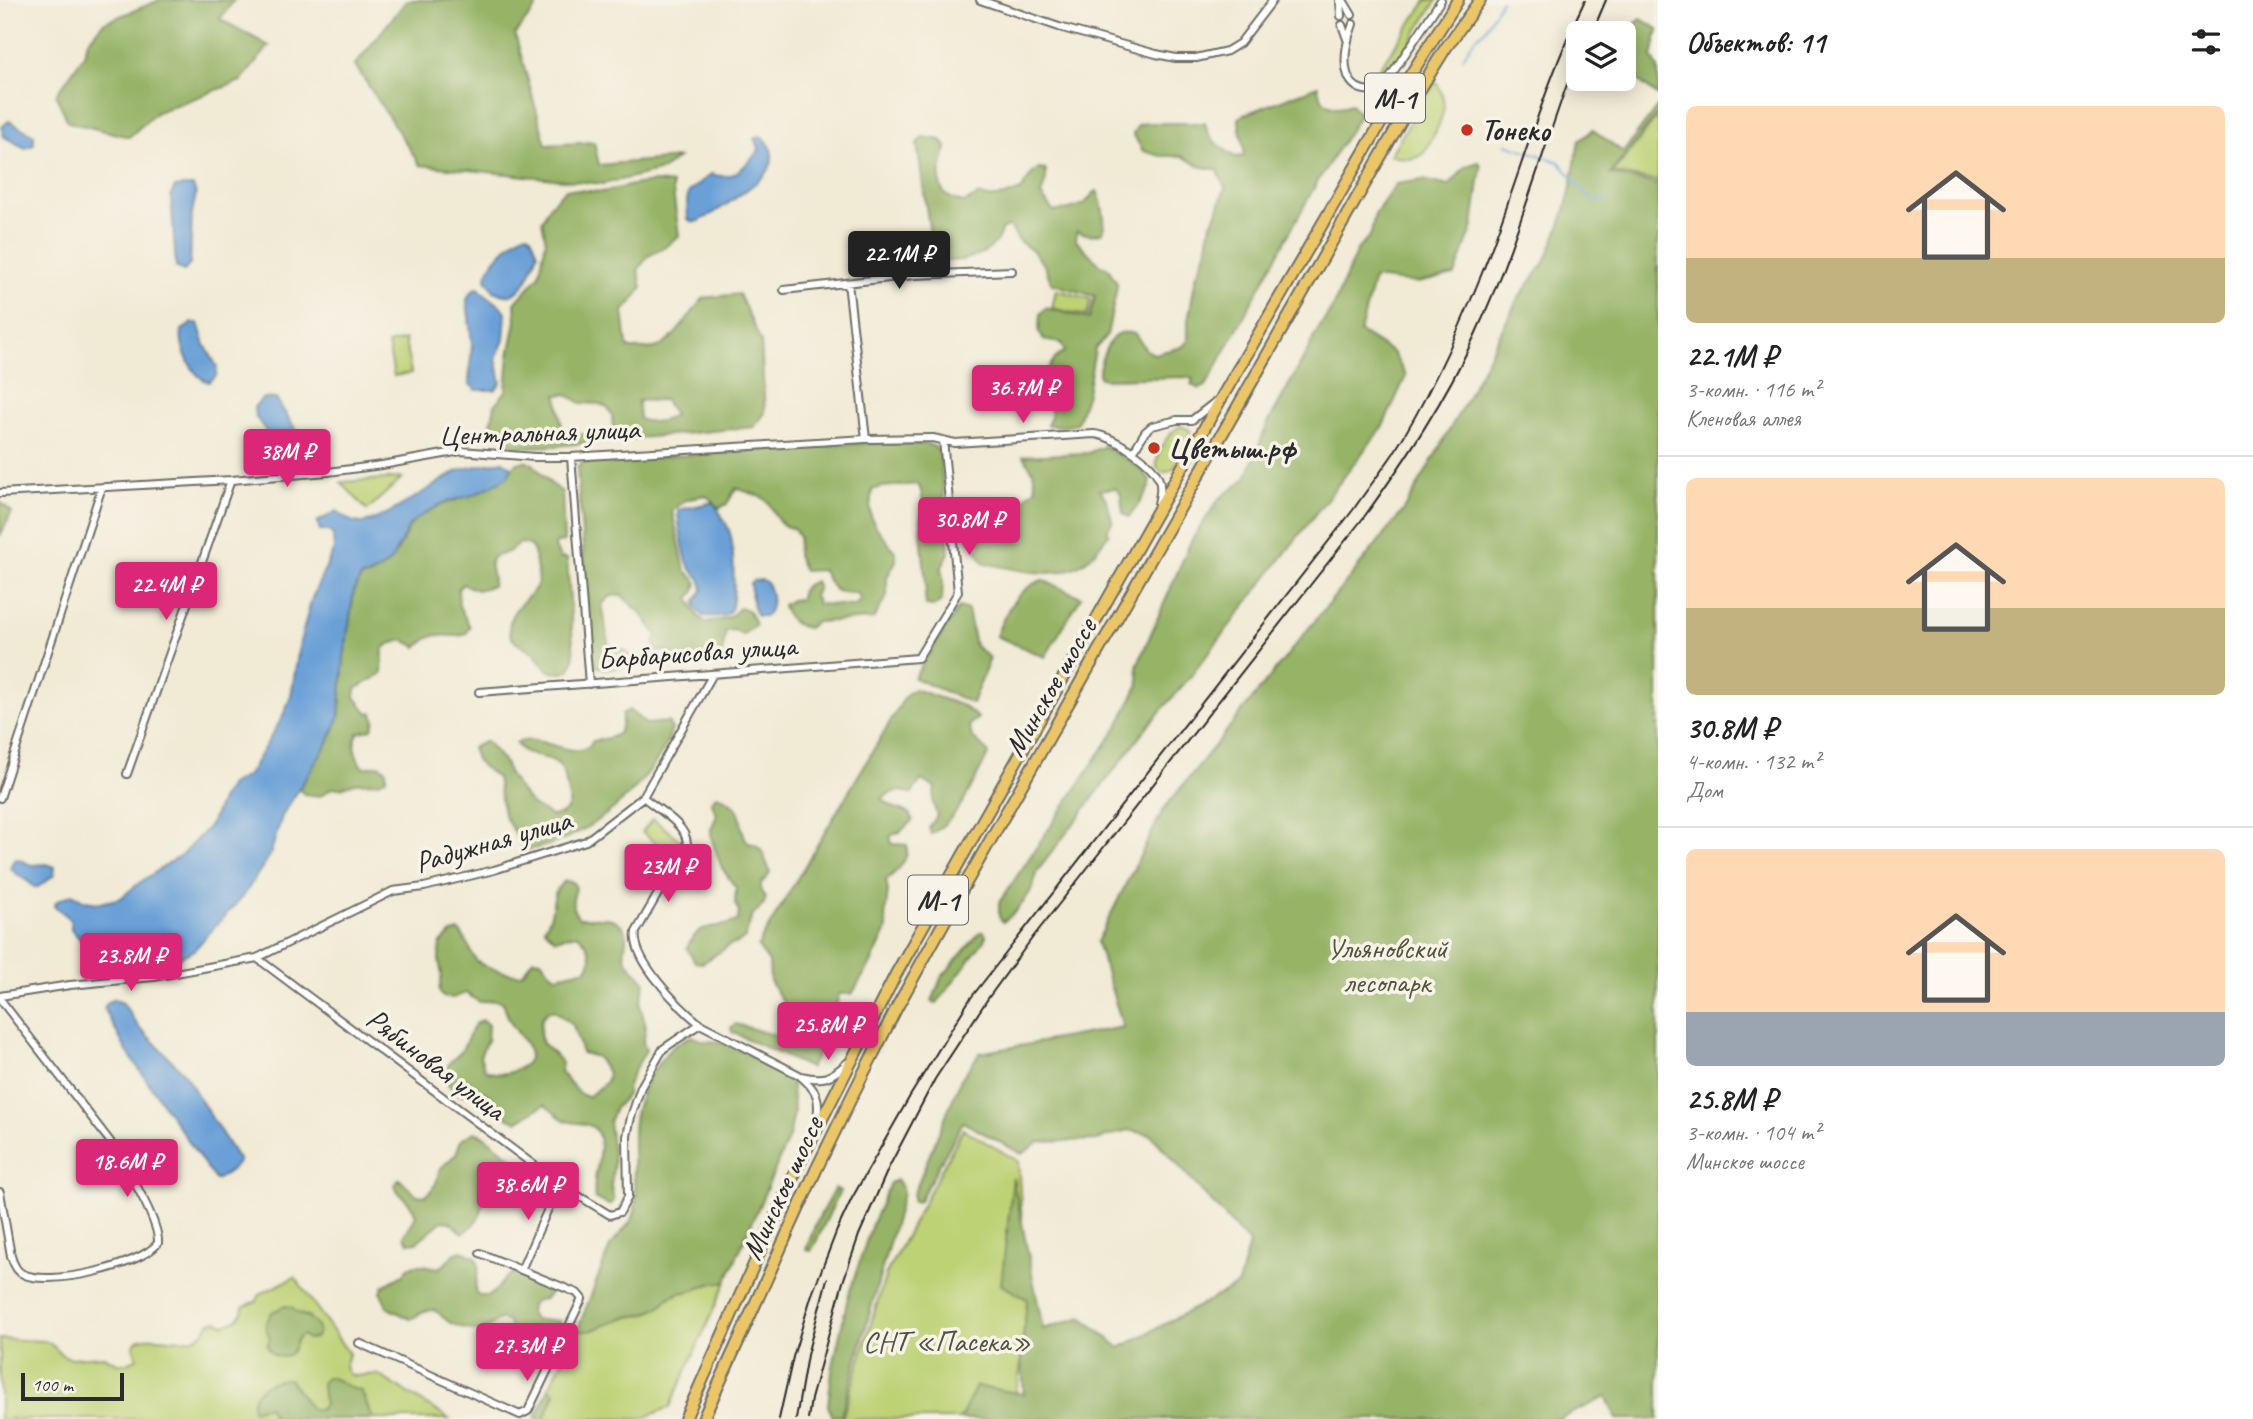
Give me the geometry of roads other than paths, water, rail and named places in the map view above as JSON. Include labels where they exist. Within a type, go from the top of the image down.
[{"type":"highway","name":"Минское шоссе","points":[[685,1419],[814,1134],[896,974],[1222,397],[1389,109],[1458,0]]},
{"type":"highway","name":"Минское шоссе","points":[[703,1419],[816,1170],[906,990],[1407,110],[1479,0]]},
{"type":"street","points":[[980,0],[1059,27],[1156,54],[1196,58],[1227,51],[1240,43],[1273,0]]},
{"type":"street","points":[[1342,0],[1352,15]]},
{"type":"street","points":[[1340,16],[1342,0]]},
{"type":"street","points":[[1353,24],[1345,52],[1346,70],[1353,84],[1362,90],[1382,89],[1441,0]]},
{"type":"street","points":[[1342,25],[1347,39]]},
{"type":"street","points":[[1382,89],[1389,109]]},
{"type":"street","points":[[784,290],[915,275],[1012,271]]},
{"type":"street","points":[[848,283],[866,439]]},
{"type":"street","points":[[1156,513],[1160,488],[1157,475],[1151,466],[1133,452],[1145,432],[1152,426],[1177,420],[1192,420],[1222,397]]},
{"type":"street","name":"Центральная улица","points":[[0,493],[231,480],[382,465],[461,450],[535,457],[571,457],[866,439],[933,438],[955,443],[1094,434],[1133,452]]},
{"type":"street","name":"Барбарисовая улица","points":[[479,692],[918,658],[958,592],[943,440]]},
{"type":"street","points":[[571,457],[589,684]]},
{"type":"street","points":[[127,774],[231,480]]},
{"type":"street","points":[[0,798],[102,487]]},
{"type":"street","name":"Радужная улица","points":[[0,998],[70,985],[154,977],[257,958],[393,891],[424,887],[494,870],[586,841],[643,797],[713,674]]},
{"type":"street","points":[[643,797],[687,835],[687,844],[636,932],[634,940],[643,959],[699,1024],[799,1075],[811,1086],[817,1095],[819,1106],[814,1134]]},
{"type":"street","name":"Рябиновая улица","points":[[257,958],[559,1184],[610,1215],[620,1212],[628,1197],[627,1136],[641,1087],[663,1049],[699,1024]]},
{"type":"street","points":[[0,998],[123,1161],[156,1226],[158,1243],[149,1252],[138,1257],[91,1273],[60,1277],[23,1275],[11,1256],[0,1192]]},
{"type":"street","points":[[799,1075],[825,1078],[840,1070],[857,1050]]},
{"type":"street","points":[[522,1270],[559,1184]]},
{"type":"street","points":[[359,1343],[520,1415],[524,1414],[552,1365],[582,1299],[577,1293],[480,1253]]},
{"type":"water","points":[[9,121],[34,135],[34,145],[25,148],[3,136],[2,127]]},
{"type":"water","points":[[760,136],[770,146],[772,155],[771,164],[765,174],[709,216],[693,222],[688,219],[689,192],[711,174],[726,176],[738,172],[758,152],[759,147],[754,139]]},
{"type":"water","points":[[193,186],[196,194],[192,213],[190,264],[184,271],[176,267],[171,195],[175,187]]},
{"type":"water","points":[[527,233],[538,253],[528,277],[516,293],[506,295],[494,291],[486,279],[487,273],[508,246]]},
{"type":"water","points":[[475,288],[480,289],[506,312],[504,340],[496,358],[501,383],[495,390],[476,390],[469,383],[472,344],[467,300]]},
{"type":"water","points":[[198,323],[205,345],[217,367],[216,376],[209,382],[192,368],[185,353],[182,330]]},
{"type":"water","points":[[263,398],[276,399],[296,430],[311,446],[313,459],[304,467],[290,465],[255,416],[254,407]]},
{"type":"water","points":[[503,461],[512,467],[508,476],[473,495],[443,503],[418,518],[410,524],[392,559],[368,576],[361,577],[354,590],[344,657],[339,718],[327,744],[282,816],[270,855],[244,895],[194,950],[156,970],[100,976],[87,970],[87,947],[71,929],[71,922],[66,915],[54,906],[57,901],[72,894],[85,901],[100,903],[121,898],[184,853],[211,824],[230,785],[248,775],[282,718],[291,696],[300,642],[312,598],[334,549],[333,535],[329,531],[320,530],[317,522],[337,511],[354,522],[370,521],[394,510],[456,472]]},
{"type":"water","points":[[714,502],[731,537],[733,599],[726,614],[703,616],[696,603],[703,590],[702,584],[687,561],[678,510]]},
{"type":"water","points":[[762,580],[769,587],[771,604],[766,616],[757,616],[753,608],[750,583]]},
{"type":"water","points":[[14,860],[31,865],[47,864],[55,867],[54,875],[34,887],[10,867]]},
{"type":"water","points":[[114,999],[123,1003],[138,1026],[183,1072],[239,1161],[222,1176],[215,1180],[126,1050],[104,1008]]},
{"type":"waterway","points":[[1462,58],[1485,30],[1501,0]]},
{"type":"waterway","points":[[1506,144],[1559,162],[1591,200],[1607,200]]},
{"type":"railway","points":[[779,1419],[793,1357],[811,1297],[837,1230],[852,1198],[910,1096],[970,999],[1353,510],[1393,454],[1419,410],[1472,296],[1495,239],[1543,101],[1585,0]]},
{"type":"railway","points":[[1597,21],[1606,0]]},
{"type":"railway","points":[[808,1419],[843,1282],[859,1235],[889,1167],[935,1079],[989,997],[1033,937],[1364,517],[1424,429],[1451,383],[1490,301],[1566,86]]},
{"type":"railway","points":[[796,1419],[807,1355],[827,1279]]},
{"type":"place","name":"Тонеко","points":[[1467,130]]},
{"type":"place","name":"Цветыш.рф","points":[[1154,448]]},
{"type":"park label","name":"Ульяновский лесопарк","points":[[1387,965]]},
{"type":"park label","name":"СНТ «Пасека»","points":[[947,1341]]}]
